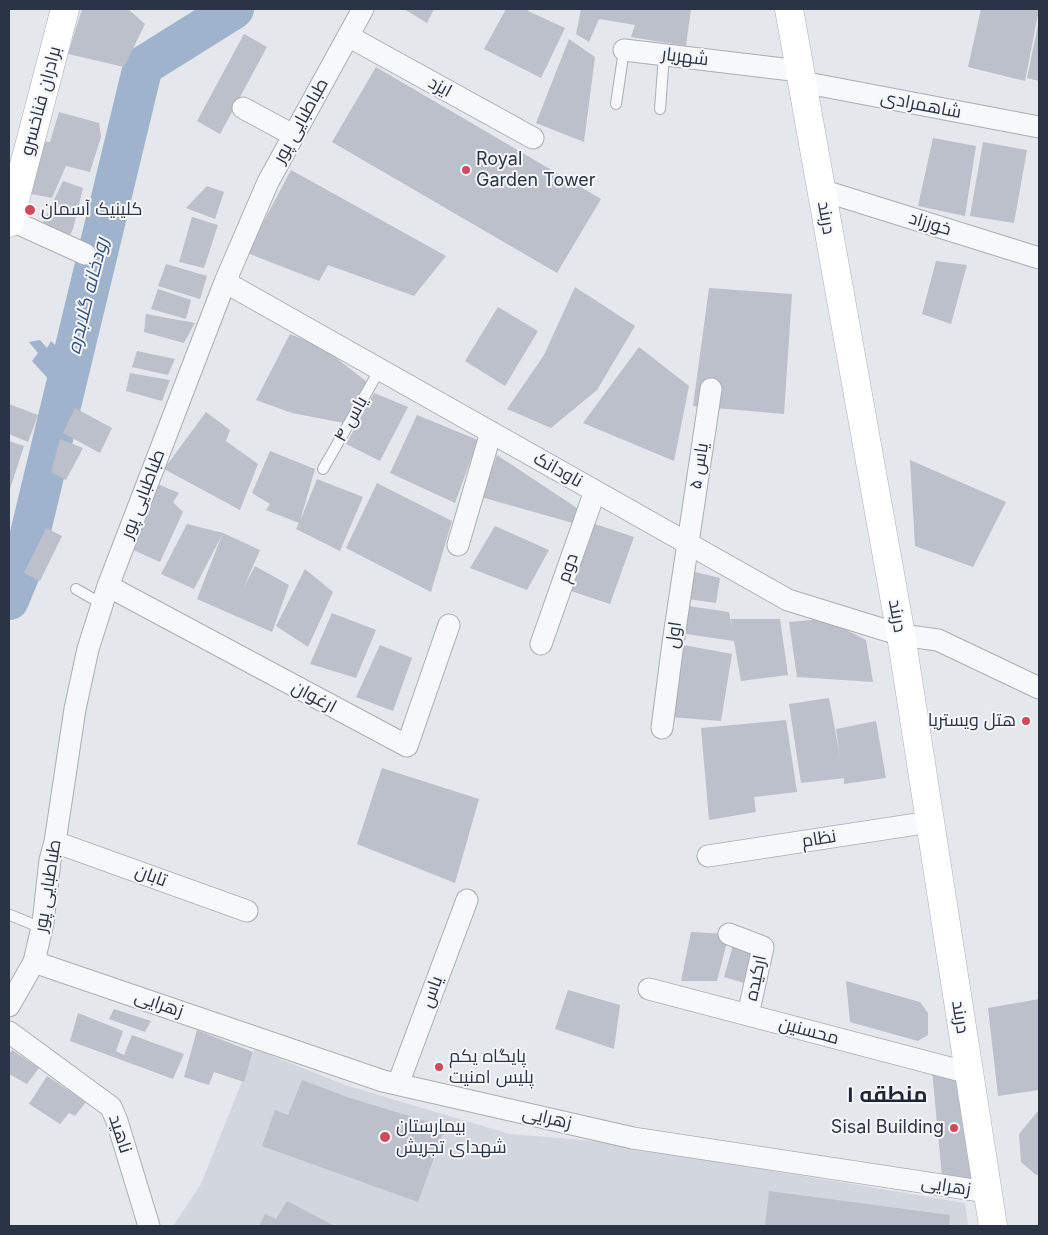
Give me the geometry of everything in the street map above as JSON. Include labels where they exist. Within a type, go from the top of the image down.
[{"type":"main road","name":"برادران فناخسرو","points":[[9,221],[65,9]]},
{"type":"main road","name":"دربند","points":[[789,9],[901,635],[993,1226]]},
{"type":"street","name":"طباطبایی پور","points":[[9,1006],[34,962],[42,928],[50,860],[55,842],[75,708],[88,649],[105,595],[225,282],[268,182],[363,9]]},
{"type":"street","name":"ایزد","points":[[348,36],[533,138]]},
{"type":"street","name":"شهریار","points":[[624,50],[801,77]]},
{"type":"street","name":"شاهمرادی","points":[[801,77],[1039,127]]},
{"type":"street","points":[[243,108],[293,135]]},
{"type":"street","name":"خورزاد","points":[[821,190],[1039,258]]},
{"type":"street","points":[[9,221],[85,254]]},
{"type":"street","name":"ناودانک","points":[[225,282],[788,600],[901,635],[938,640],[1039,688]]},
{"type":"street","name":"یاس ۵","points":[[687,543],[711,389]]},
{"type":"street","points":[[458,545],[491,432]]},
{"type":"street","name":"دوم","points":[[541,644],[595,491]]},
{"type":"street","name":"اول","points":[[662,728],[687,543]]},
{"type":"street","name":"ارغوان","points":[[105,595],[407,746],[450,625]]},
{"type":"street","name":"نظام","points":[[708,856],[930,822]]},
{"type":"street","name":"تابان","points":[[55,842],[248,911]]},
{"type":"street","name":"یاس","points":[[398,1084],[467,900]]},
{"type":"street","name":"ارکیده","points":[[728,934],[763,947],[748,1015]]},
{"type":"street","name":"زهرایی","points":[[34,962],[382,1081],[633,1138],[987,1192]]},
{"type":"street","name":"محسنین","points":[[649,990],[969,1073]]},
{"type":"street","name":"ناهید","points":[[9,1032],[111,1107],[117,1121],[148,1226]]},
{"type":"lane","name":"شهریار","points":[[616,104],[624,50]]},
{"type":"lane","points":[[660,109],[664,55]]},
{"type":"lane","name":"یاس ۴","points":[[323,469],[380,369]]},
{"type":"lane","points":[[76,589],[105,595]]},
{"type":"lane","points":[[10,915],[42,928]]},
{"type":"shaded area","name":"بیمارستان شهدای تجریش","points":[[255,1049],[348,1086],[510,1134],[594,1141],[965,1203],[968,1226],[173,1226],[201,1184]]},
{"type":"water","points":[[40,340],[47,348],[51,341],[61,351],[51,382],[32,361],[38,353],[29,342]]},
{"type":"building","points":[[82,9],[128,9],[145,24],[124,67],[68,54]]},
{"type":"building","points":[[404,9],[434,9],[427,23]]},
{"type":"building","points":[[506,9],[530,9],[528,11],[565,28],[541,78],[484,49]]},
{"type":"building","points":[[581,9],[691,9],[686,46],[631,37],[635,25],[599,19],[589,42],[576,34]]},
{"type":"building","points":[[981,9],[1039,9],[1025,81],[968,67]]},
{"type":"building","points":[[1039,26],[1039,81],[1027,78]]},
{"type":"building","points":[[244,34],[267,47],[220,134],[197,121]]},
{"type":"building","points":[[569,39],[595,57],[584,142],[536,123]]},
{"type":"building","name":"Royal Garden Tower","points":[[376,67],[601,199],[557,273],[332,142]]},
{"type":"building","points":[[59,112],[99,123],[101,137],[90,172],[66,166],[52,198],[21,192],[38,141],[50,142]]},
{"type":"building","points":[[933,138],[976,146],[965,216],[918,206]]},
{"type":"building","points":[[983,142],[1027,150],[1014,223],[970,216]]},
{"type":"building","points":[[291,170],[446,256],[414,296],[328,265],[319,281],[247,253]]},
{"type":"building","points":[[63,181],[83,188],[73,229],[67,241],[40,229]]},
{"type":"building","points":[[207,186],[224,192],[215,219],[186,208]]},
{"type":"building","points":[[192,217],[218,225],[204,268],[179,262]]},
{"type":"building","points":[[936,261],[967,265],[951,324],[922,314]]},
{"type":"building","points":[[166,264],[207,276],[200,299],[158,286]]},
{"type":"building","points":[[575,287],[635,326],[597,390],[551,428],[507,409],[544,355]]},
{"type":"building","points":[[709,288],[792,294],[784,414],[693,406]]},
{"type":"building","points":[[158,289],[191,300],[186,319],[151,309]]},
{"type":"building","points":[[498,307],[538,331],[505,386],[465,361]]},
{"type":"building","points":[[146,314],[195,323],[184,343],[144,332]]},
{"type":"building","points":[[290,334],[322,347],[367,382],[349,424],[292,413],[256,400]]},
{"type":"building","points":[[639,347],[689,386],[674,461],[583,423]]},
{"type":"building","points":[[137,351],[175,359],[168,375],[132,367]]},
{"type":"building","points":[[130,373],[170,380],[162,401],[126,391]]},
{"type":"building","points":[[374,393],[408,407],[380,461],[346,444]]},
{"type":"building","points":[[9,404],[38,415],[28,442],[9,434]]},
{"type":"building","points":[[75,408],[112,428],[100,453],[63,433]]},
{"type":"building","points":[[206,412],[230,430],[226,441],[258,464],[240,510],[164,469]]},
{"type":"building","points":[[417,415],[478,440],[455,503],[390,473]]},
{"type":"building","points":[[60,439],[83,448],[66,480],[51,472]]},
{"type":"building","points":[[9,441],[24,446],[9,492]]},
{"type":"building","points":[[270,451],[315,469],[300,521],[317,479],[363,497],[340,551],[296,529],[299,523],[266,510],[270,504],[252,493]]},
{"type":"building","points":[[497,455],[577,508],[573,523],[481,497]]},
{"type":"building","points":[[910,460],[1006,502],[973,567],[915,546]]},
{"type":"building","points":[[155,483],[179,493],[173,502],[183,512],[160,562],[131,549]]},
{"type":"building","points":[[377,483],[452,521],[431,592],[346,548]]},
{"type":"building","points":[[592,523],[634,537],[610,604],[568,590]]},
{"type":"building","points":[[187,524],[223,533],[260,550],[243,589],[255,566],[289,585],[272,632],[197,599],[222,535],[194,589],[161,574]]},
{"type":"building","points":[[495,526],[549,550],[527,590],[470,568]]},
{"type":"building","points":[[46,528],[62,536],[40,581],[24,573]]},
{"type":"building","points":[[305,569],[333,592],[308,647],[276,626]]},
{"type":"building","points":[[691,571],[720,578],[716,603],[688,599]]},
{"type":"building","points":[[688,606],[729,612],[732,628],[731,619],[780,619],[788,675],[741,681],[734,641],[686,634]]},
{"type":"building","points":[[332,613],[376,630],[356,678],[310,664]]},
{"type":"building","points":[[825,619],[866,640],[873,682],[797,677],[789,622]]},
{"type":"building","points":[[678,644],[732,654],[721,721],[671,717]]},
{"type":"building","points":[[380,645],[412,658],[393,711],[356,697]]},
{"type":"building","points":[[829,698],[840,756],[836,729],[876,721],[886,778],[844,784],[844,778],[801,783],[789,704]]},
{"type":"building","points":[[786,720],[797,792],[754,797],[756,812],[709,820],[701,728]]},
{"type":"building","points":[[382,768],[479,799],[455,883],[357,844]]},
{"type":"building","points":[[691,932],[729,934],[717,981],[681,981]]},
{"type":"building","points":[[735,938],[760,943],[744,983],[724,977]]},
{"type":"building","points":[[846,981],[920,1002],[928,1013],[928,1035],[918,1041],[850,1022]]},
{"type":"building","points":[[568,990],[620,1005],[614,1049],[555,1029]]},
{"type":"building","points":[[1039,999],[1039,1090],[998,1096],[988,1008]]},
{"type":"building","points":[[114,1009],[151,1021],[145,1032],[109,1019]]},
{"type":"building","points":[[78,1013],[123,1031],[116,1051],[124,1055],[132,1035],[184,1054],[173,1079],[70,1041]]},
{"type":"building","points":[[197,1030],[253,1052],[244,1082],[214,1072],[209,1085],[184,1077]]},
{"type":"building","points":[[12,1050],[39,1068],[27,1084],[9,1074],[9,1054]]},
{"type":"building","name":"Sisal Building","points":[[932,1070],[963,1079],[977,1181],[942,1177]]},
{"type":"building","points":[[47,1076],[86,1102],[75,1116],[69,1113],[60,1124],[29,1104]]},
{"type":"building","points":[[302,1080],[350,1098],[445,1127],[418,1202],[262,1146],[275,1110],[288,1115]]},
{"type":"building","points":[[1039,1111],[1039,1175],[1036,1175],[1021,1162],[1019,1134]]},
{"type":"building","points":[[769,1191],[950,1215],[949,1226],[765,1226]]},
{"type":"building","points":[[287,1201],[335,1226],[259,1226],[265,1214],[276,1219]]},
{"type":"waterway","name":"رودخانه گلابدره","points":[[9,600],[21,571],[143,66],[234,9]]},
{"type":"place","name":"Royal Garden Tower","points":[[466,170]]},
{"type":"place","name":"کلینیک آسمان","points":[[30,210]]},
{"type":"place","name":"هتل ویستریا","points":[[1026,721]]},
{"type":"place","name":"پایگاه یکم پلیس امنیت","points":[[439,1067]]},
{"type":"place","name":"Sisal Building","points":[[954,1128]]},
{"type":"place","name":"بیمارستان شهدای تجریش","points":[[385,1137]]},
{"type":"district","name":"منطقه ۱","points":[[887,1095]]}]
